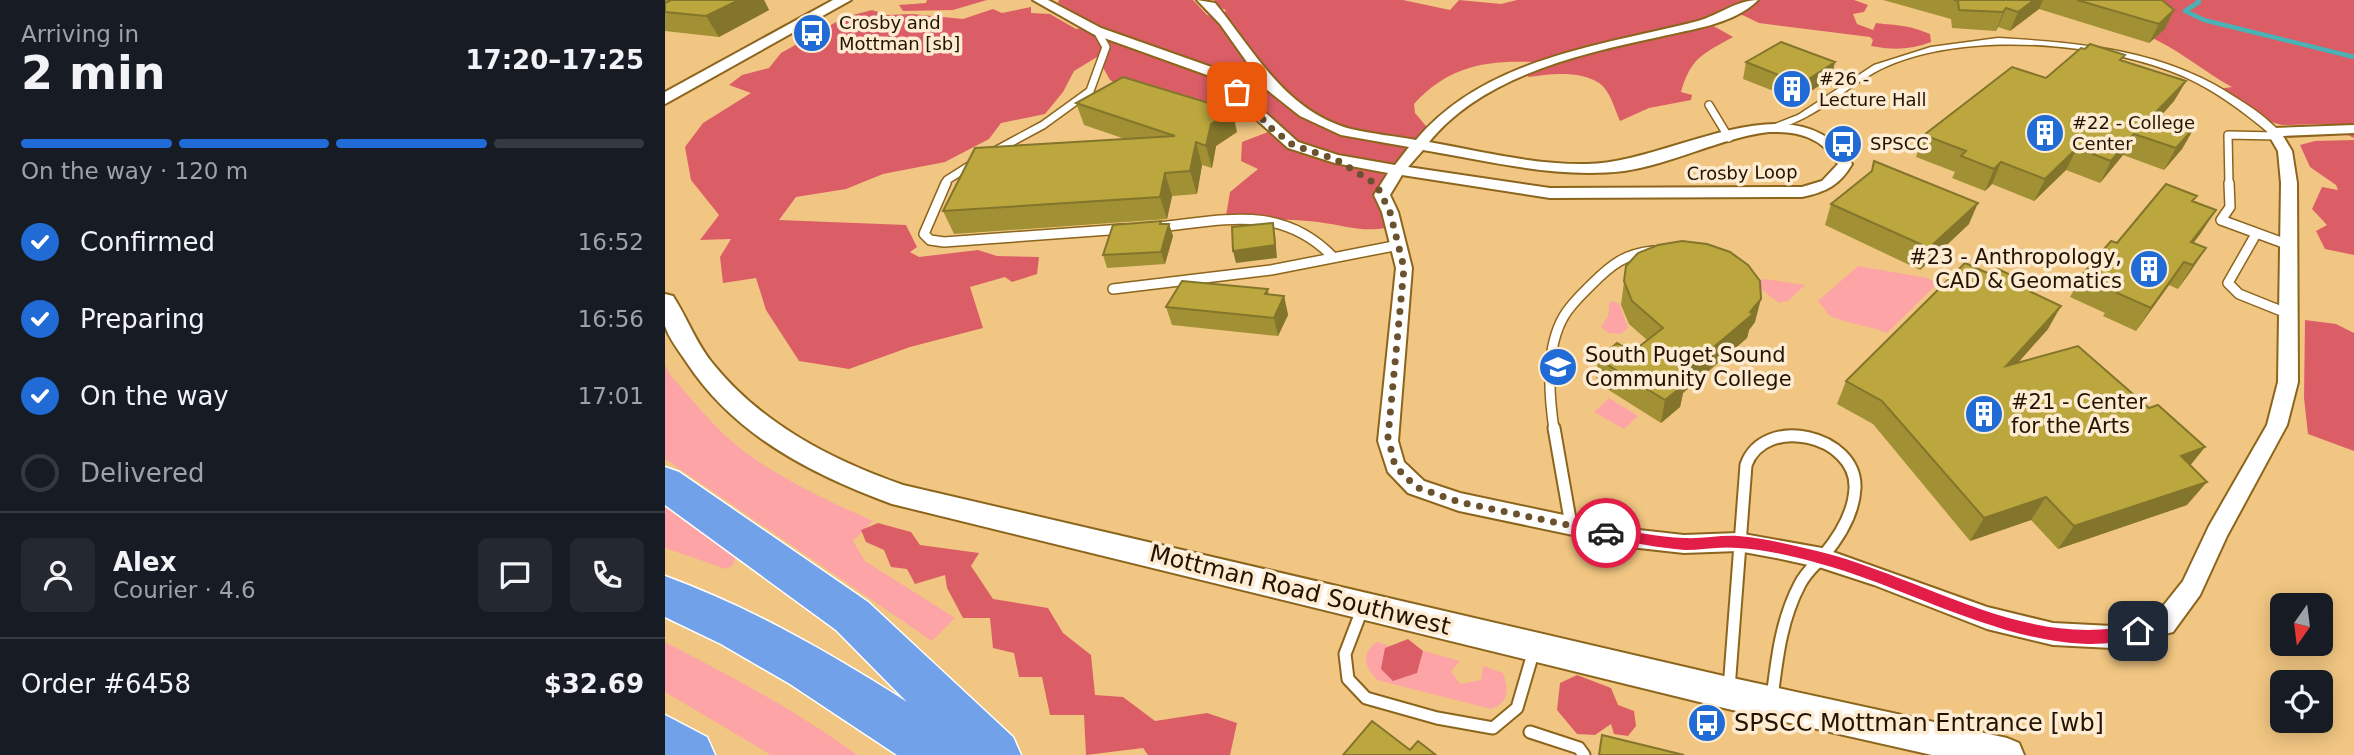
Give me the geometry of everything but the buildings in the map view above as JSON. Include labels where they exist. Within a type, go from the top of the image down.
[{"type":"highway","points":[[665,483],[852,615],[995,755]]},
{"type":"highway","points":[[665,596],[780,651],[866,703],[941,755]]},
{"type":"highway","points":[[665,740],[689,755]]},
{"type":"street","points":[[665,99],[844,0]]},
{"type":"street","name":"Crosby Loop","points":[[1039,0],[1097,31],[1212,72],[1293,145],[1335,159],[1537,192],[1599,194],[1802,192],[1824,188],[1838,178],[1845,164],[1838,150],[1809,133],[1776,126],[1755,129],[1626,166],[1586,169],[1536,165],[1346,132],[1305,113],[1271,86],[1224,21],[1203,0]]},
{"type":"street","points":[[1382,195],[1415,146],[1462,103],[1508,77],[1572,54],[1709,23],[1736,12],[1752,0]]},
{"type":"street","points":[[1335,159],[1376,184],[1399,245],[1404,268],[1388,437],[1395,466],[1416,487],[1459,502],[1630,538],[1684,544],[1738,542],[1822,558],[1879,576],[1987,618],[2053,634],[2112,637],[2164,624],[2192,588],[2217,533],[2277,425],[2288,382],[2289,183],[2285,151],[2276,134],[2251,110],[2219,89],[2176,70],[2078,46],[1998,41],[1931,50],[1878,67],[1802,117],[1776,126]]},
{"type":"street","points":[[2276,134],[2354,129]]},
{"type":"street","name":"Mottman Road Southwest","points":[[665,302],[687,349],[729,400],[790,446],[870,486],[1772,702],[1933,747],[2007,755]]},
{"type":"lane","points":[[1097,31],[1107,47],[1090,91],[1043,125],[947,180],[937,196],[924,234],[930,240],[944,242],[1135,228]]},
{"type":"lane","points":[[1709,105],[1729,138]]},
{"type":"lane","points":[[2276,134],[2228,135],[2230,207],[2221,220],[2288,245]]},
{"type":"lane","points":[[1149,227],[1274,219],[1304,229],[1322,241],[1333,257]]},
{"type":"lane","points":[[2256,234],[2228,284],[2239,294],[2289,314]]},
{"type":"lane","points":[[1113,289],[1259,271],[1399,245]]},
{"type":"lane","points":[[1571,525],[1557,460],[1552,409],[1554,343],[1560,322],[1619,256],[1661,250]]},
{"type":"lane","points":[[1728,693],[1734,646],[1738,542],[1745,467],[1752,451],[1764,440],[1786,435],[1810,438],[1836,448],[1852,466],[1855,485],[1843,524],[1833,544],[1822,558],[1808,569],[1786,616],[1772,702]]},
{"type":"lane","points":[[1364,606],[1345,654],[1348,679],[1366,698],[1437,718],[1493,728],[1517,708],[1535,647]]},
{"type":"lane","points":[[1530,732],[1579,748],[1584,755]]},
{"type":"shaded area","points":[[927,0],[987,0],[953,10],[903,11],[899,5],[926,3]]},
{"type":"shaded area","points":[[1059,0],[1193,0],[1207,15],[1221,18],[1226,10],[1218,7],[1214,0],[1403,0],[1450,10],[1459,0],[1501,4],[1517,0],[1854,0],[1868,5],[1864,12],[1853,14],[1857,24],[1873,30],[1876,23],[1908,27],[1930,34],[1931,42],[1894,49],[1871,46],[1873,40],[1870,37],[1759,23],[1736,12],[1710,24],[1733,37],[1706,53],[1689,71],[1681,92],[1692,95],[1691,100],[1649,108],[1620,121],[1606,90],[1599,83],[1583,76],[1564,74],[1529,77],[1518,68],[1532,62],[1498,63],[1468,68],[1440,82],[1414,104],[1415,113],[1426,126],[1435,127],[1387,185],[1392,227],[1372,229],[1295,220],[1225,222],[1230,192],[1258,169],[1241,161],[1242,142],[1273,130],[1260,116],[1233,123],[1144,98],[1110,80],[1097,57],[1074,71],[1063,92],[1045,114],[1001,123],[989,139],[945,162],[883,174],[846,189],[796,197],[779,220],[906,225],[917,247],[910,252],[919,257],[978,250],[997,256],[1039,257],[1037,274],[1012,282],[1005,277],[970,287],[983,328],[910,347],[849,369],[799,361],[766,310],[756,278],[723,283],[720,257],[731,239],[700,240],[719,215],[691,180],[685,147],[703,123],[751,93],[729,85],[742,75],[769,68],[781,53],[845,17],[872,10],[887,15],[912,14],[963,19],[993,9],[1002,13],[1031,7],[1031,13],[1050,14],[1076,29],[1097,26],[1058,3]]},
{"type":"shaded area","points":[[2141,0],[2354,0],[2354,138],[2324,124],[2282,125],[2260,119],[2219,89],[2232,87],[2173,49],[2136,32],[2164,30]]},
{"type":"shaded area","points":[[2354,140],[2354,255],[2325,249],[2316,231],[2327,225],[2312,209],[2322,187],[2338,190],[2336,185],[2310,167],[2300,145],[2315,141]]},
{"type":"shaded area","points":[[1858,266],[1927,278],[1938,283],[1887,333],[1832,317],[1818,301]]},
{"type":"shaded area","points":[[1759,280],[1805,285],[1788,301],[1779,303],[1762,290]]},
{"type":"shaded area","points":[[1610,301],[1619,303],[1628,328],[1621,334],[1609,333],[1601,327],[1608,316]]},
{"type":"shaded area","points":[[2305,320],[2336,324],[2354,333],[2354,451],[2308,434],[2304,398]]},
{"type":"shaded area","points":[[665,365],[671,376],[722,433],[741,449],[788,480],[873,521],[853,541],[865,561],[955,618],[932,641],[665,459]]},
{"type":"shaded area","points":[[1609,398],[1638,416],[1624,429],[1594,412]]},
{"type":"shaded area","points":[[665,504],[736,556],[733,565],[726,569],[665,548]]},
{"type":"shaded area","points":[[878,523],[911,532],[920,545],[979,553],[971,566],[993,599],[1048,608],[1063,633],[1091,655],[1095,695],[1123,697],[1155,721],[1207,713],[1237,723],[1230,755],[1148,755],[1143,748],[1086,755],[1084,715],[1050,715],[1042,677],[1019,677],[1014,653],[993,648],[990,618],[963,618],[947,588],[945,575],[915,584],[907,569],[891,567],[884,550],[866,542],[861,530]]},
{"type":"shaded area","points":[[1408,639],[1423,651],[1417,673],[1393,681],[1381,669],[1385,648]]},
{"type":"shaded area","points":[[665,642],[787,709],[857,755],[771,755],[665,692]]},
{"type":"shaded area","points":[[1377,642],[1390,646],[1385,648],[1417,673],[1423,651],[1460,661],[1451,671],[1460,684],[1481,680],[1483,666],[1503,673],[1506,695],[1501,703],[1491,709],[1377,680],[1367,665],[1366,656]]},
{"type":"shaded area","points":[[1577,675],[1611,688],[1618,705],[1634,711],[1636,726],[1628,736],[1614,734],[1611,724],[1595,735],[1577,734],[1557,710],[1560,683]]},
{"type":"waterway","points":[[2198,0],[2199,2],[2185,11],[2204,20],[2354,57]]},
{"type":"way so far","points":[[1237,92],[1271,128],[1293,145],[1335,159],[1376,184],[1390,212],[1404,268],[1388,437],[1395,466],[1416,487],[1459,502],[1606,533]]},
{"type":"place","name":"Crosby and Mottman [sb]","points":[[812,33]]},
{"type":"place","name":"#26 - Lecture Hall","points":[[1792,89]]},
{"type":"place","name":"#22 - College Center","points":[[2045,133]]},
{"type":"place","name":"SPSCC","points":[[1843,144]]},
{"type":"place","name":"#23 - Anthropology, CAD & Geomatics","points":[[2149,269]]},
{"type":"place","name":"South Puget Sound Community College","points":[[1558,367]]},
{"type":"place","name":"#21 - Center for the Arts","points":[[1984,414]]},
{"type":"place","name":"SPSCC Mottman Entrance [wb]","points":[[1707,723]]},
{"type":"route","points":[[1606,533],[1684,544],[1738,542],[1822,558],[1858,572],[1879,576],[1987,618],[2053,634],[2112,637],[2138,631]]}]
